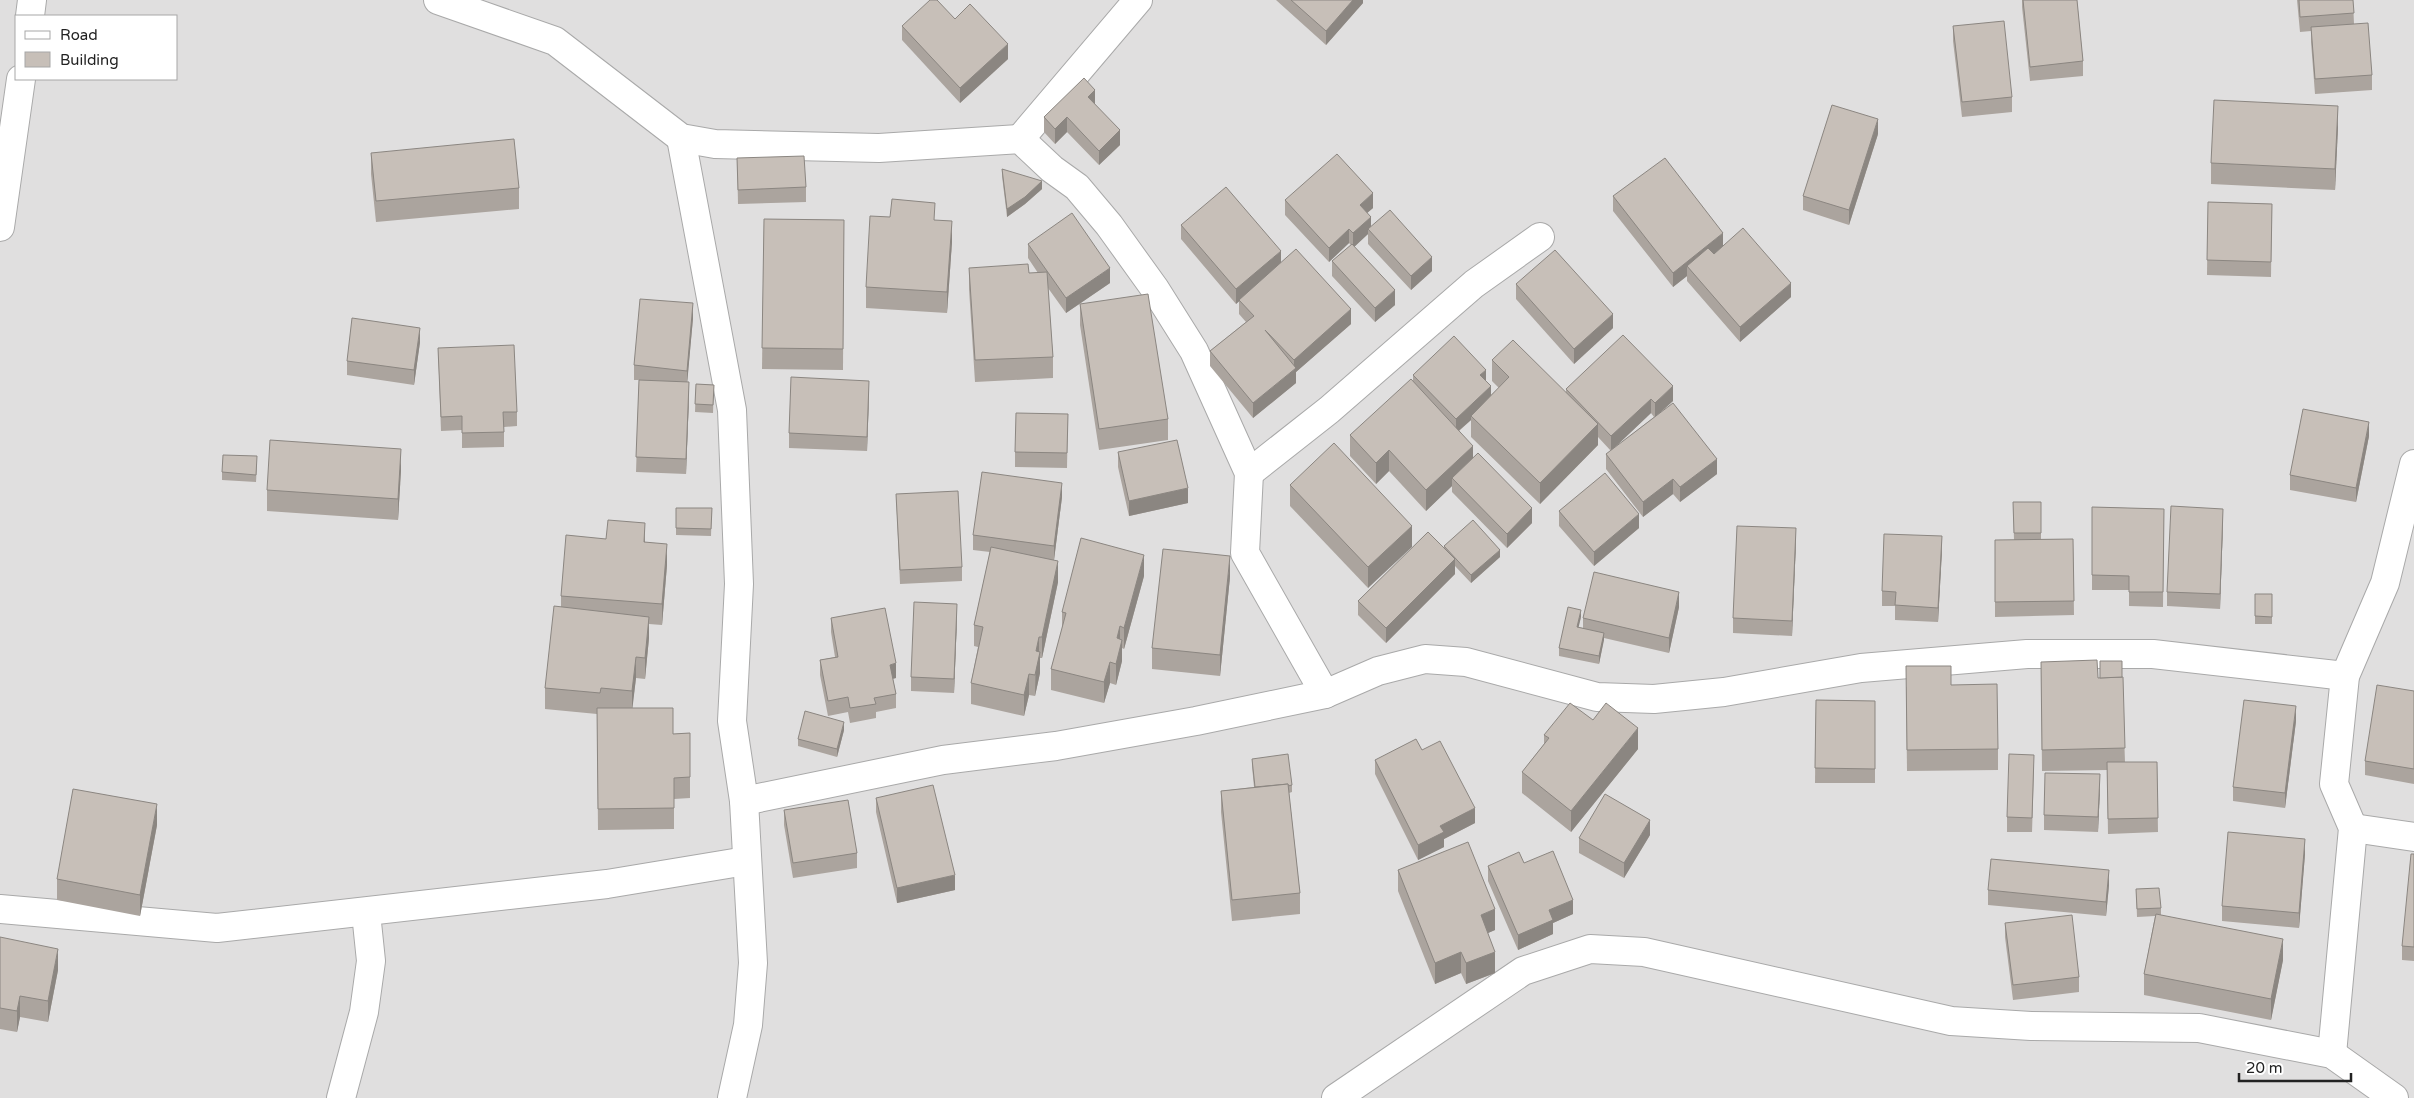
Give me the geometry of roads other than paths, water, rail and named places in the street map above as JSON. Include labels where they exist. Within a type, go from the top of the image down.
[{"type":"street","points":[[30,15],[32,0]]},
{"type":"street","points":[[438,0],[555,41],[681,138],[715,144],[879,148],[1020,139],[1138,0]]},
{"type":"street","points":[[0,227],[21,80]]},
{"type":"street","points":[[681,138],[732,410],[739,584],[732,721],[744,801],[753,963],[748,1025],[732,1098]]},
{"type":"street","points":[[1020,139],[1052,169],[1077,187],[1109,225],[1154,289],[1194,351],[1249,473],[1245,553],[1325,694]]},
{"type":"street","points":[[1249,473],[1329,410],[1474,284],[1540,237]]},
{"type":"street","points":[[2332,1054],[2353,828],[2334,784],[2345,676],[2385,583],[2414,464]]},
{"type":"street","points":[[744,801],[943,760],[1056,746],[1196,721],[1325,694],[1378,671],[1425,659],[1466,662],[1597,697],[1654,699],[1724,692],[1861,668],[2027,654],[2153,654],[2345,676]]},
{"type":"street","points":[[2353,828],[2414,837]]},
{"type":"street","points":[[0,909],[217,928],[366,913],[607,884],[746,861]]},
{"type":"street","points":[[341,1098],[364,1012],[371,962],[366,913]]},
{"type":"street","points":[[1336,1098],[1523,971],[1590,949],[1644,952],[1951,1021],[2031,1026],[2199,1028],[2332,1054],[2394,1098]]}]
